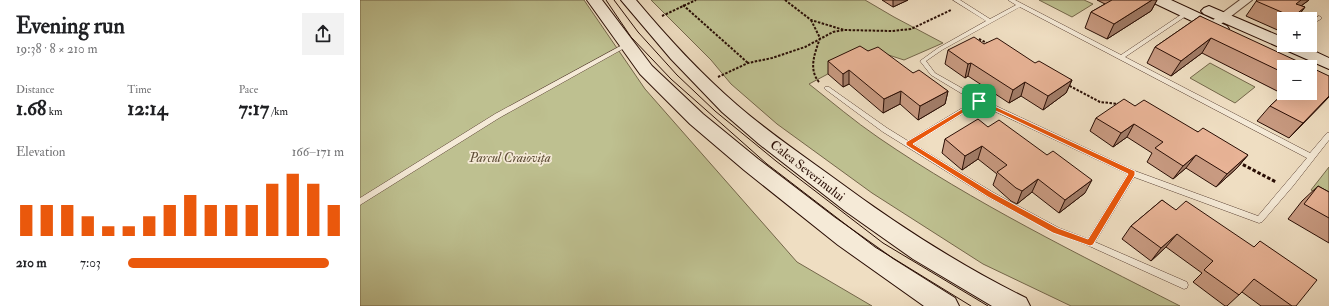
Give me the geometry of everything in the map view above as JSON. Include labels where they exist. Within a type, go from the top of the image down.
[{"type":"main road","points":[[594,0],[646,70],[678,102],[758,171],[868,255],[904,281],[946,306]]},
{"type":"main road","name":"Calea Severinului","points":[[628,0],[649,25],[704,83],[736,113],[788,155],[861,211],[923,253],[1017,306]]},
{"type":"main road","points":[[1159,0],[1187,6],[1291,60]]},
{"type":"main road","points":[[1218,21],[1277,41]]},
{"type":"main road","points":[[1303,52],[1329,64]]},
{"type":"main road","points":[[1317,73],[1329,78]]},
{"type":"street","points":[[1218,21],[1247,0]]},
{"type":"lane","points":[[956,0],[990,21]]},
{"type":"lane","points":[[1011,0],[1311,157]]},
{"type":"lane","points":[[1019,5],[940,49],[923,61],[933,74],[979,101],[1132,173],[1259,220],[1329,135]]},
{"type":"lane","points":[[1122,57],[1187,6]]},
{"type":"lane","points":[[360,202],[497,116],[626,45]]},
{"type":"lane","points":[[827,88],[885,130],[991,195],[1056,230],[1090,243],[1184,285]]},
{"type":"lane","points":[[908,144],[979,101]]},
{"type":"lane","points":[[1090,243],[1132,173]]},
{"type":"path","points":[[662,16],[696,0]]},
{"type":"path","points":[[785,0],[811,20],[844,30]]},
{"type":"path","points":[[704,83],[748,64],[805,47],[833,32],[844,30],[892,31],[922,26],[962,4]]},
{"type":"path","points":[[684,5],[748,64]]},
{"type":"path","points":[[811,20],[820,38],[813,70],[816,78],[827,88]]},
{"type":"path","points":[[968,34],[989,44]]},
{"type":"path","points":[[1066,84],[1100,102],[1124,105]]},
{"type":"path","points":[[1238,161],[1287,187]]},
{"type":"green space","name":"Parcul Craiovița","points":[[360,0],[584,0],[645,89],[797,262],[872,306],[360,306]]},
{"type":"green space","points":[[651,0],[865,0],[943,43],[904,60],[873,50],[809,84],[870,132],[915,162],[1027,227],[1180,306],[1071,306],[983,264],[872,193],[777,124],[731,84],[711,60]]},
{"type":"green space","points":[[1039,0],[1084,0],[1093,4],[1072,17]]},
{"type":"green space","points":[[1210,63],[1255,87],[1235,103],[1190,78]]},
{"type":"green space","points":[[1329,167],[1329,199],[1311,190]]},
{"type":"building","points":[[1112,0],[1152,0],[1114,24],[1091,12]]},
{"type":"building","points":[[1301,0],[1296,4],[1305,7],[1299,12],[1281,12],[1256,1]]},
{"type":"building","points":[[1200,16],[1295,60],[1277,60],[1277,70],[1211,38],[1181,61],[1155,47]]},
{"type":"building","points":[[974,37],[984,44],[997,38],[1035,63],[1039,61],[1072,80],[1048,96],[1025,82],[1013,90],[971,63],[968,64],[948,50]]},
{"type":"building","points":[[860,46],[868,51],[878,47],[913,73],[919,70],[948,91],[920,106],[901,91],[884,99],[849,70],[843,74],[828,61]]},
{"type":"building","points":[[1317,70],[1329,76],[1329,96],[1303,123],[1270,106],[1277,100],[1317,100]]},
{"type":"building","points":[[1124,99],[1135,106],[1144,100],[1198,132],[1203,128],[1248,155],[1227,174],[1196,155],[1183,166],[1155,148],[1163,142],[1134,124],[1121,133],[1096,118]]},
{"type":"building","points":[[978,119],[988,127],[999,120],[1047,155],[1053,151],[1092,180],[1065,200],[1038,179],[1022,191],[1016,188],[997,172],[1007,165],[982,146],[965,156],[945,139]]},
{"type":"building","points":[[1318,186],[1329,192],[1329,218],[1304,204]]},
{"type":"building","points":[[1162,200],[1176,210],[1186,201],[1254,247],[1260,241],[1317,280],[1296,306],[1292,306],[1254,279],[1239,295],[1204,270],[1213,261],[1177,234],[1161,248],[1131,226]]},
{"type":"tram line","points":[[606,0],[631,37],[671,79],[767,164],[875,247],[971,306]]},
{"type":"tram line","points":[[614,0],[638,32],[677,75],[715,111],[776,161],[883,243],[988,306]]},
{"type":"route","points":[[979,101],[1132,173],[1090,243],[1056,230],[991,195],[908,144],[979,101]]}]
